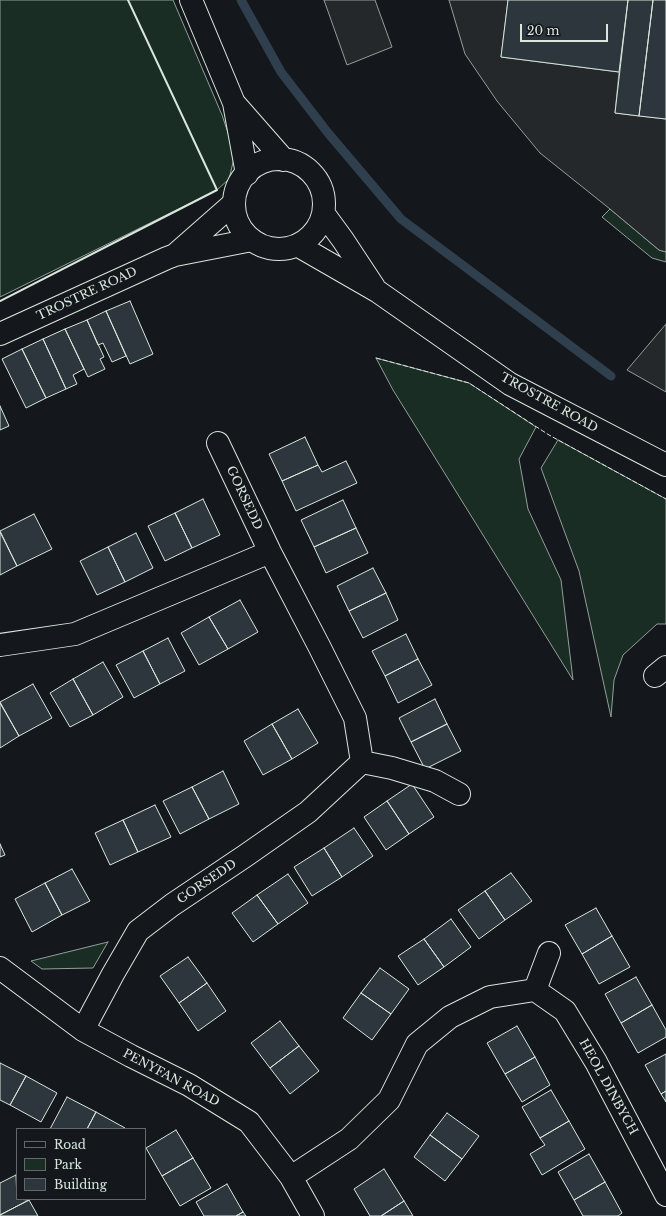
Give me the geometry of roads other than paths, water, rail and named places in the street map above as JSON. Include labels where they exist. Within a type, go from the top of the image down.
[{"type":"street","points":[[191,0],[234,103],[247,174]]},
{"type":"street","points":[[234,103],[284,160]]},
{"type":"street","points":[[266,161],[294,161],[306,168],[316,178],[323,191],[325,205],[324,214],[316,232],[306,241],[298,245],[279,250],[264,247],[252,240],[242,230],[236,218],[234,203],[237,190],[243,177],[247,174],[253,167],[266,161]]},
{"type":"street","name":"TROSTRE ROAD","points":[[175,255],[234,203]]},
{"type":"street","name":"TROSTRE ROAD","points":[[324,214],[377,291]]},
{"type":"street","name":"TROSTRE ROAD","points":[[0,334],[175,255],[252,240]]},
{"type":"street","name":"TROSTRE ROAD","points":[[298,245],[377,291],[510,384],[666,466]]},
{"type":"street","name":"GORSEDD","points":[[83,1030],[138,931],[172,905],[308,812],[362,762],[355,718],[270,552],[218,443]]},
{"type":"street","points":[[0,646],[75,634],[270,552]]},
{"type":"street","points":[[362,762],[392,768],[435,781],[459,794]]},
{"type":"street","points":[[291,1178],[350,1139],[389,1100],[417,1044],[450,1017],[490,997],[535,990],[549,953]]},
{"type":"street","name":"PENYFAN ROAD","points":[[0,968],[83,1030],[190,1085],[249,1122],[291,1178],[314,1216]]},
{"type":"street","name":"HEOL DINBYCH","points":[[535,990],[565,1011],[596,1062],[666,1195]]},
{"type":"waterway","points":[[241,0],[281,72],[328,133],[401,219],[611,376]]}]
